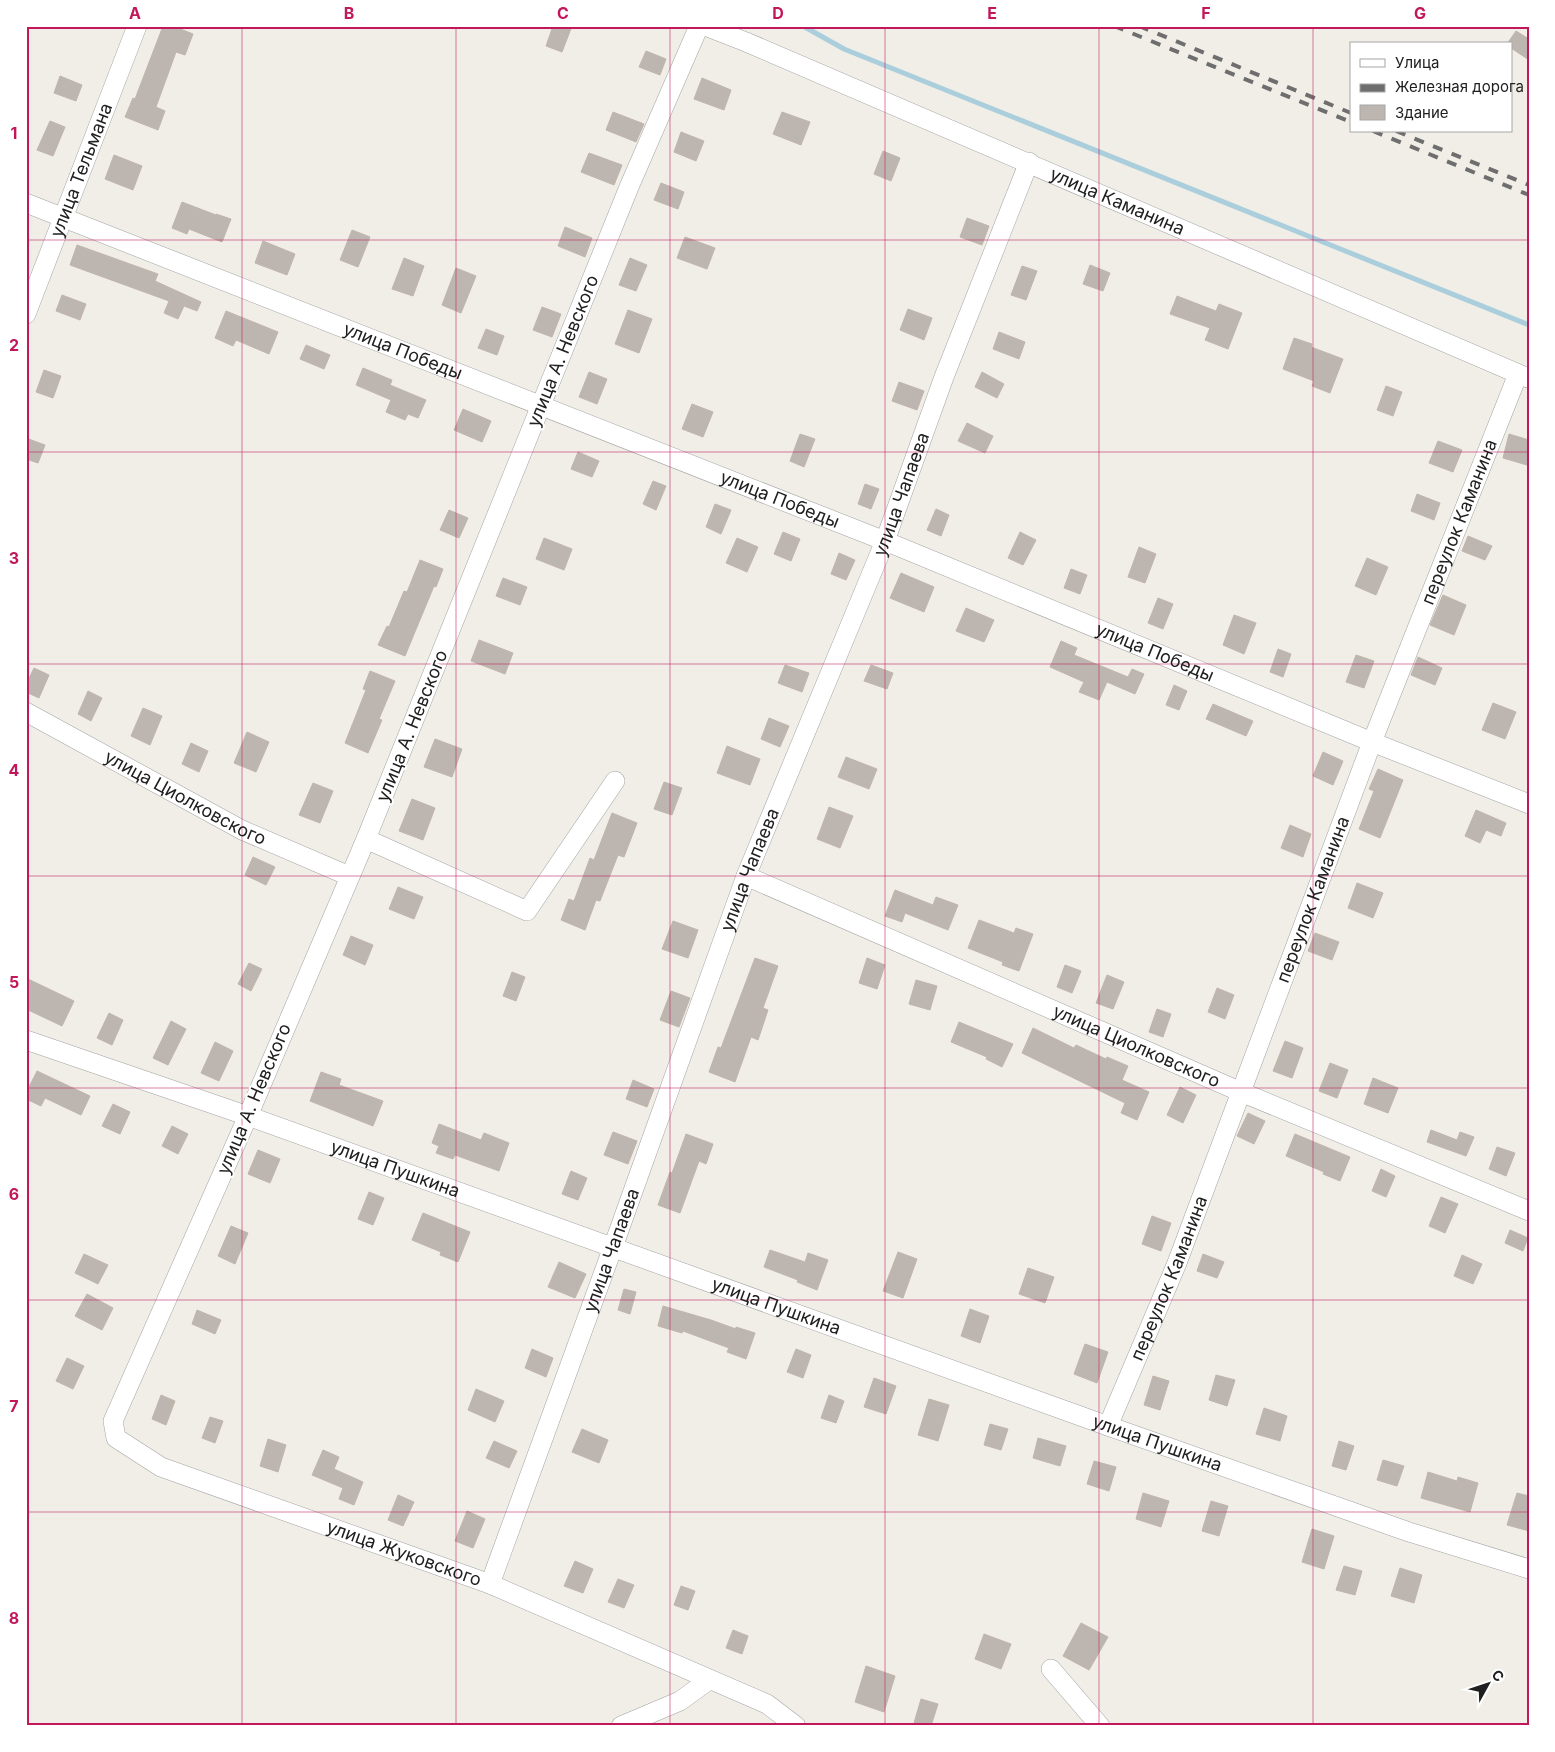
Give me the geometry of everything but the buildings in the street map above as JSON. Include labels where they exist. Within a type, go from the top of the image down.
[{"type":"street","name":"улица Тельмана","points":[[26,314],[137,26]]},
{"type":"street","name":"улица А. Невского","points":[[113,1421],[248,1116],[366,839],[629,187],[699,26]]},
{"type":"street","name":"улица Каманина","points":[[705,26],[1029,162],[1523,376]]},
{"type":"street","name":"улица Чапаева","points":[[490,1584],[614,1247],[746,876],[885,541],[944,377],[1029,162]]},
{"type":"street","name":"улица Победы","points":[[26,203],[885,541],[1372,742],[1529,804]]},
{"type":"street","name":"переулок Каманина","points":[[1108,1426],[1177,1262],[1372,742],[1523,376]]},
{"type":"street","name":"улица Циолковского","points":[[26,712],[242,830],[349,876]]},
{"type":"street","points":[[366,839],[528,911],[615,781]]},
{"type":"street","name":"улица Циолковского","points":[[746,876],[1241,1092],[1529,1211]]},
{"type":"street","name":"улица Пушкина","points":[[26,1040],[248,1116],[1108,1426],[1409,1532],[1529,1569]]},
{"type":"street","name":"улица Жуковского","points":[[113,1421],[116,1438],[161,1467],[490,1584],[767,1704],[796,1726]]},
{"type":"street","points":[[1051,1669],[1100,1726]]},
{"type":"street","points":[[621,1726],[680,1701],[709,1680]]},
{"type":"waterway","points":[[803,26],[844,49],[1529,325]]},
{"type":"railway","points":[[1114,26],[1350,122]]},
{"type":"railway","points":[[1139,26],[1350,113]]},
{"type":"railway","points":[[1375,132],[1529,195]]},
{"type":"railway","points":[[1398,132],[1529,185]]}]
